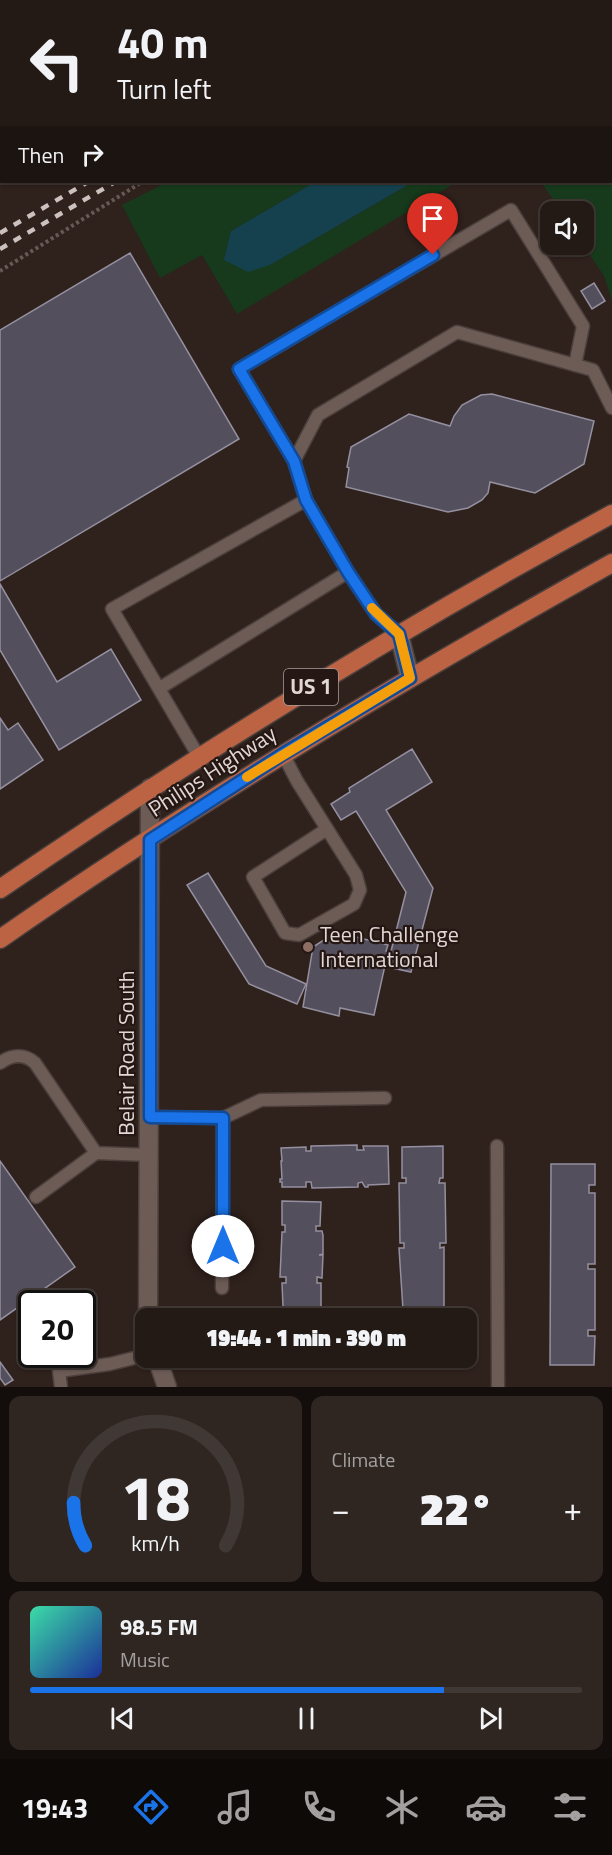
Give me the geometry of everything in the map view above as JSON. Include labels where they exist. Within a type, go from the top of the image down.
[{"type":"main road","name":"Philips Highway","points":[[0,889],[270,711],[518,565],[612,514]]},
{"type":"main road","name":"Philips Highway","points":[[0,939],[75,887],[283,754],[410,678],[612,563]]},
{"type":"street","points":[[399,634],[410,678]]},
{"type":"street","name":"Belair Road South","points":[[148,1308],[150,788]]},
{"type":"street","points":[[160,1368],[167,1387]]},
{"type":"lane","points":[[399,634],[376,614],[348,572],[306,500],[294,461],[239,369],[511,210],[583,326],[575,365]]},
{"type":"lane","points":[[294,461],[318,415],[458,332],[593,370],[612,408]]},
{"type":"lane","points":[[199,757],[112,609],[306,500]]},
{"type":"lane","points":[[160,688],[348,572]]},
{"type":"lane","points":[[283,754],[356,875],[360,890],[354,904],[299,935],[285,933],[253,877],[327,829]]},
{"type":"lane","points":[[0,1063],[17,1056],[30,1058],[96,1153]]},
{"type":"lane","points":[[150,1117],[223,1118],[261,1101],[385,1098]]},
{"type":"lane","points":[[222,1288],[223,1118]]},
{"type":"lane","points":[[497,1146],[498,1387]]},
{"type":"lane","points":[[36,1197],[96,1153],[150,1155]]},
{"type":"lane","points":[[61,1387],[59,1371],[110,1364],[135,1358]]},
{"type":"path","points":[[0,271],[140,183]]},
{"type":"green space","points":[[165,183],[313,183],[231,231],[270,265],[411,183],[455,183],[237,314],[202,255],[160,278],[122,205]]},
{"type":"green space","points":[[542,183],[612,183],[612,300],[604,276],[590,255],[594,255],[594,201],[554,201]]},
{"type":"water","points":[[313,183],[411,183],[270,265],[248,272],[224,260],[231,231]]},
{"type":"building","points":[[130,253],[239,439],[0,581],[0,330]]},
{"type":"building","points":[[594,283],[605,301],[592,309],[581,291]]},
{"type":"building","points":[[492,394],[594,421],[584,464],[535,493],[490,482],[488,493],[482,500],[468,508],[448,512],[346,487],[351,447],[409,414],[450,426],[462,405],[481,395]]},
{"type":"building","points":[[0,584],[57,682],[111,649],[141,700],[59,750],[0,650]]},
{"type":"building","points":[[0,718],[8,730],[18,723],[43,760],[0,789]]},
{"type":"building","points":[[412,749],[432,782],[386,810],[433,888],[411,972],[387,967],[406,892],[356,811],[341,820],[331,804],[350,792],[349,788]]},
{"type":"building","points":[[208,873],[266,966],[306,984],[297,1004],[249,984],[187,885]]},
{"type":"building","points":[[336,932],[388,945],[374,1015],[340,1008],[339,1016],[303,1007],[313,947]]},
{"type":"building","points":[[357,1145],[357,1150],[364,1150],[363,1146],[388,1146],[389,1184],[365,1187],[362,1182],[358,1183],[358,1187],[312,1188],[311,1182],[306,1182],[306,1187],[282,1187],[282,1182],[280,1182],[282,1179],[281,1148],[306,1147],[306,1151],[311,1151],[311,1146]]},
{"type":"building","points":[[443,1146],[443,1178],[440,1178],[439,1183],[445,1183],[446,1243],[440,1243],[440,1248],[444,1247],[444,1308],[403,1308],[399,1248],[404,1248],[404,1243],[400,1243],[399,1183],[406,1183],[406,1178],[402,1178],[402,1147]]},
{"type":"building","points":[[0,1161],[75,1267],[42,1290],[18,1290],[18,1307],[0,1320]]},
{"type":"building","points":[[551,1164],[595,1164],[595,1185],[589,1185],[589,1193],[595,1193],[595,1264],[588,1264],[588,1269],[595,1269],[595,1330],[588,1330],[588,1336],[595,1336],[594,1365],[550,1365]]},
{"type":"building","points":[[282,1201],[321,1202],[320,1226],[316,1226],[316,1231],[322,1231],[323,1235],[323,1254],[319,1255],[323,1255],[322,1278],[317,1277],[317,1283],[321,1283],[321,1308],[283,1307],[282,1283],[286,1283],[286,1277],[280,1277],[282,1232],[285,1232],[285,1225],[282,1225]]},
{"type":"building","points":[[0,1362],[13,1380],[5,1385],[0,1378]]},
{"type":"railway","points":[[0,233],[86,183]]},
{"type":"railway","points":[[0,249],[113,183]]},
{"type":"slow traffic","points":[[247,777],[410,678],[399,634],[372,608]]},
{"type":"place","name":"Teen Challenge International","points":[[308,947]]},
{"type":"route","points":[[223,1246],[223,1118],[150,1117],[150,840],[283,754],[410,678],[399,634],[376,614],[348,572],[306,500],[294,461],[239,369],[433,255]]}]
